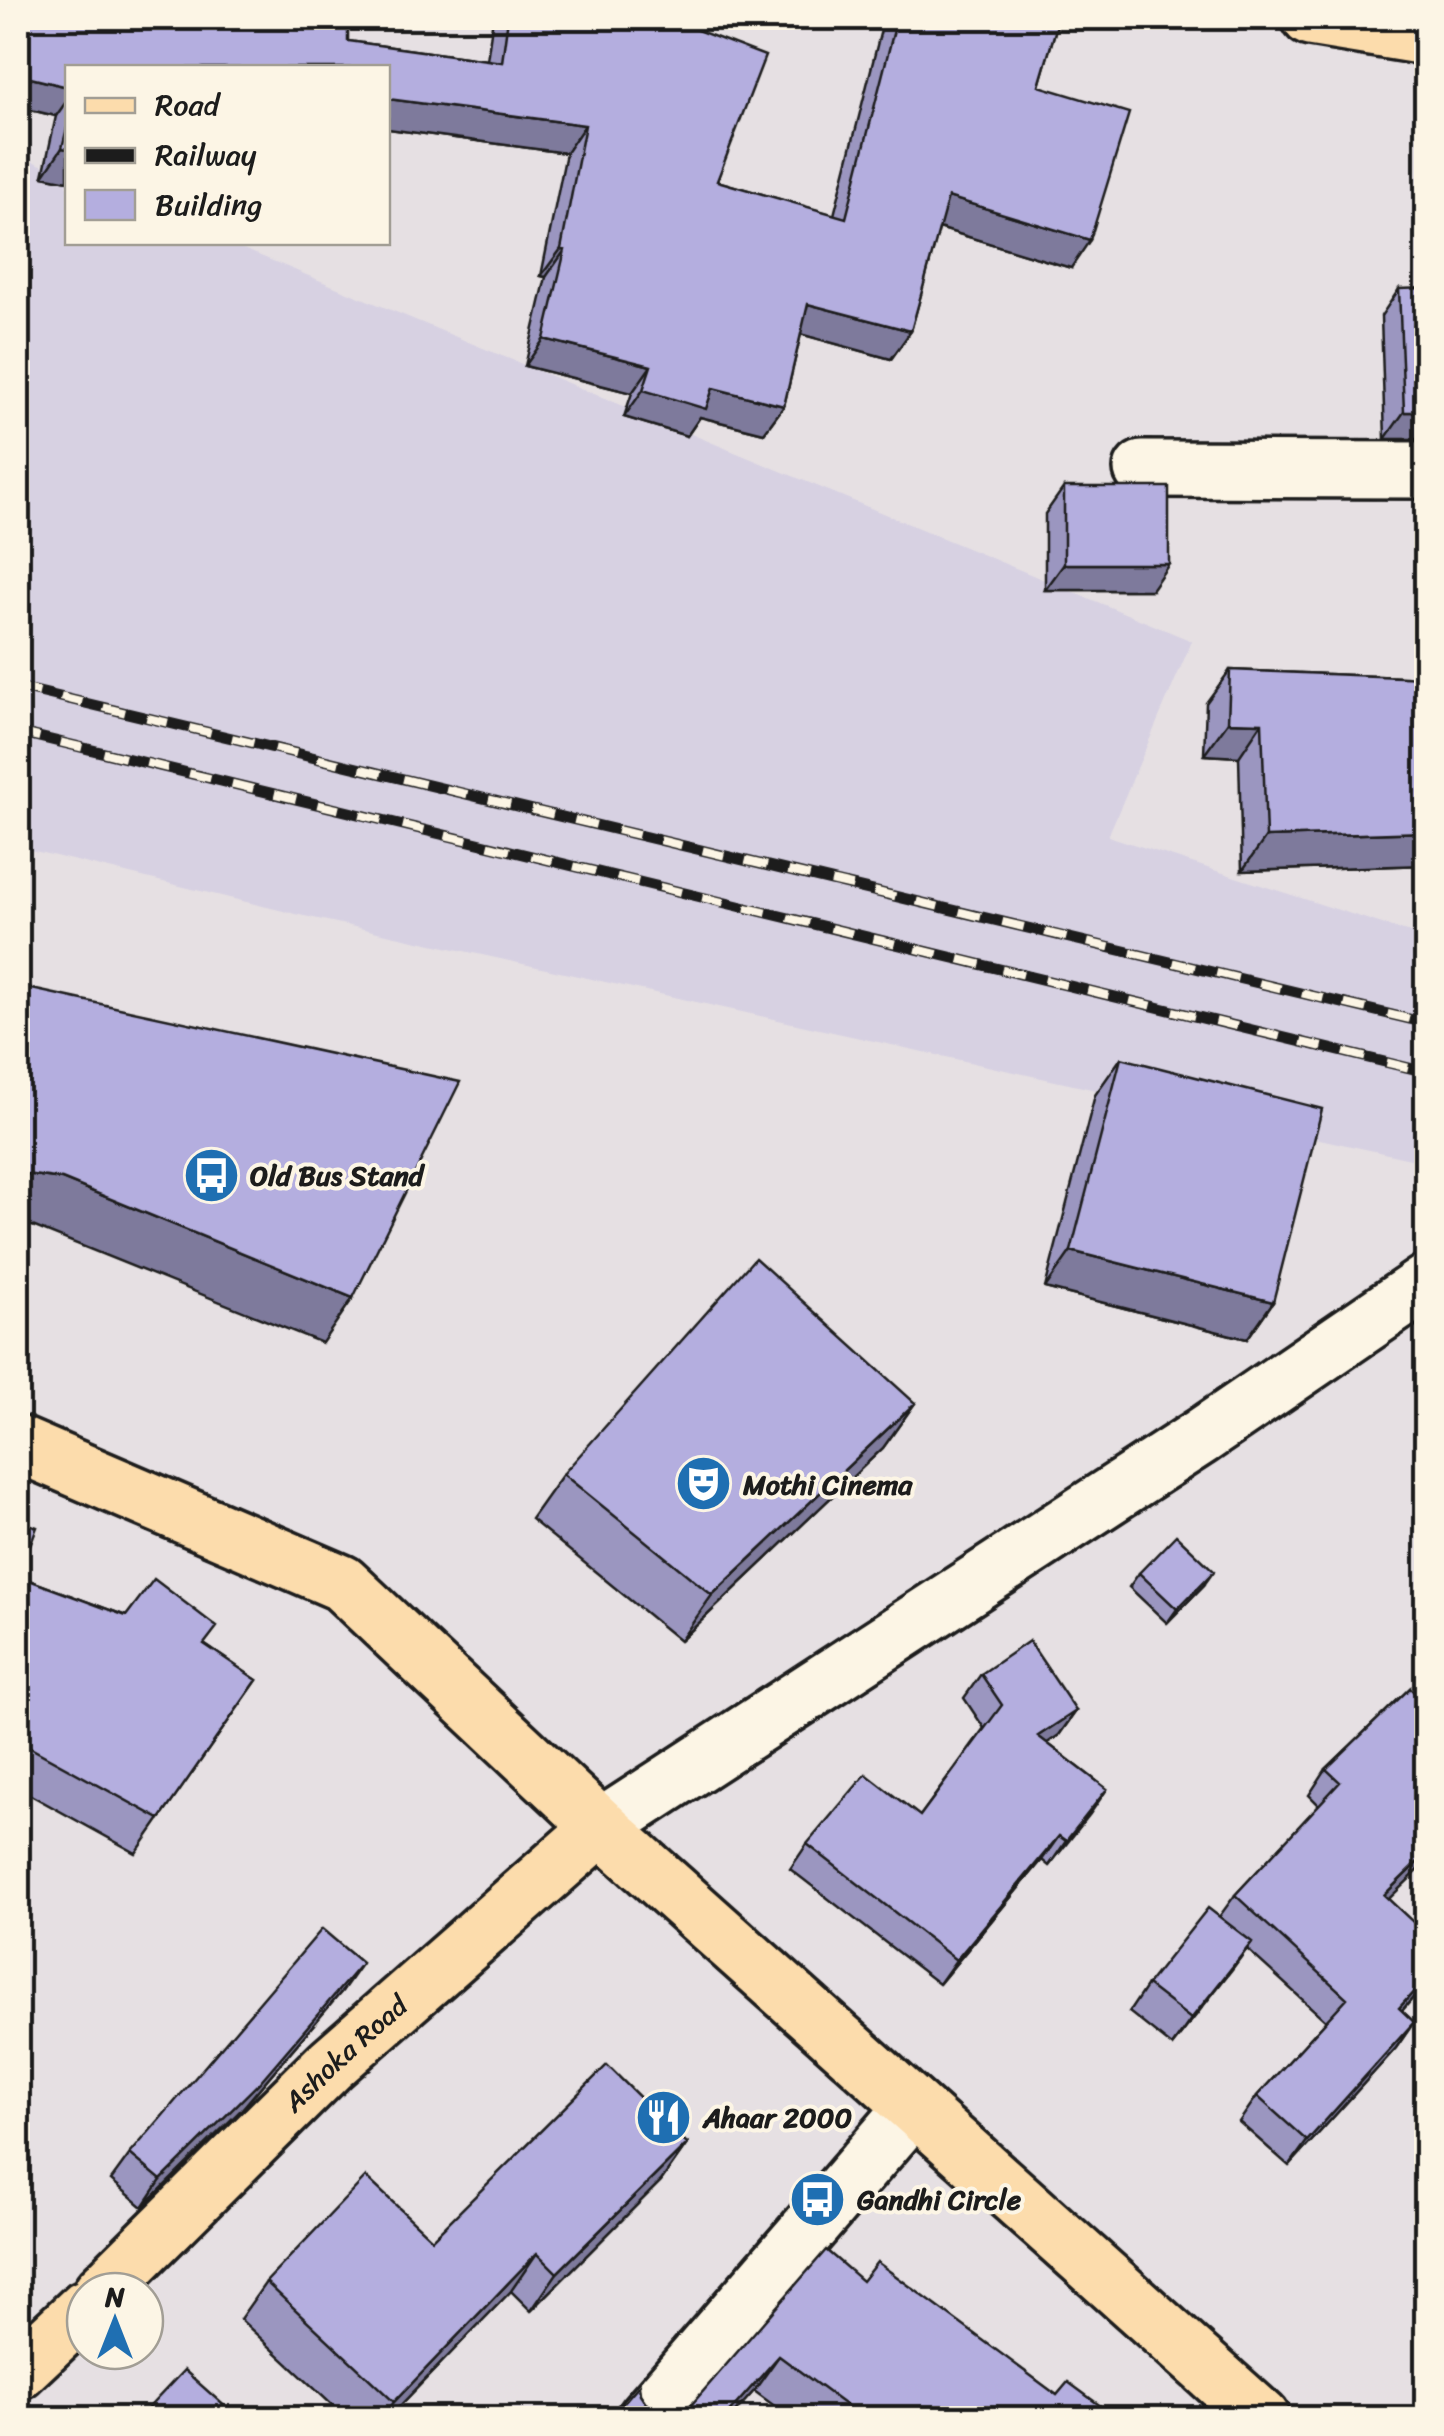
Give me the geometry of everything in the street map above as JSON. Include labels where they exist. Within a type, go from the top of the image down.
[{"type":"main road","points":[[1310,18],[1426,37]]},
{"type":"main road","points":[[18,1444],[342,1583],[601,1828],[1262,2418]]},
{"type":"main road","name":"Ashoka Road","points":[[122,2271],[331,2064],[601,1828]]},
{"type":"main road","points":[[18,2371],[65,2327]]},
{"type":"street","points":[[1142,469],[1426,470]]},
{"type":"street","points":[[601,1828],[1202,1436],[1426,1283]]},
{"type":"street","points":[[645,2418],[914,2107]]},
{"type":"shaded area","points":[[18,155],[65,175],[65,245],[234,245],[1192,641],[1108,836],[1426,938],[1426,1102],[1415,1160],[300,915],[18,847]]},
{"type":"building","points":[[18,18],[348,18],[348,41],[502,62],[508,18],[700,18],[697,30],[765,56],[717,181],[846,218],[897,18],[1059,18],[1039,86],[1129,113],[1090,240],[948,197],[911,331],[808,304],[784,406],[713,388],[706,409],[643,390],[651,366],[544,339],[565,250],[561,249],[585,125],[390,99],[390,65],[65,65],[65,86],[18,75]]},
{"type":"building","points":[[1426,288],[1426,412],[1404,412],[1399,289]]},
{"type":"building","points":[[1064,487],[1169,487],[1169,564],[1064,564]]},
{"type":"building","points":[[1230,670],[1426,678],[1426,832],[1266,837],[1262,723],[1228,722]]},
{"type":"building","name":"Old Bus Stand","points":[[18,986],[460,1082],[353,1298],[62,1179],[18,1173]]},
{"type":"building","points":[[1121,1058],[1322,1109],[1273,1302],[1071,1251]]},
{"type":"building","name":"Mothi Cinema","points":[[755,1258],[915,1403],[712,1595],[563,1474]]},
{"type":"building","points":[[18,1520],[37,1527],[18,1576]]},
{"type":"building","points":[[1176,1535],[1214,1571],[1177,1609],[1139,1573]]},
{"type":"building","points":[[18,1576],[126,1616],[154,1579],[217,1627],[204,1644],[257,1680],[160,1819],[18,1741]]},
{"type":"building","points":[[1029,1641],[1076,1711],[1038,1736],[1107,1789],[1066,1841],[1059,1836],[956,1960],[807,1844],[866,1774],[920,1816],[1002,1705],[981,1674]]},
{"type":"building","points":[[1410,1688],[1426,1705],[1426,1854],[1384,1895],[1426,1934],[1426,1978],[1399,2008],[1414,2022],[1307,2141],[1257,2096],[1347,1998],[1235,1895],[1340,1782],[1326,1769]]},
{"type":"building","points":[[1208,1908],[1252,1942],[1191,2019],[1147,1985]]},
{"type":"building","points":[[322,1929],[362,1963],[259,2083],[161,2180],[130,2154]]},
{"type":"building","points":[[607,2065],[687,2144],[557,2273],[537,2253],[394,2402],[266,2282],[366,2177],[432,2239]]},
{"type":"building","points":[[826,2250],[862,2281],[877,2262],[1057,2395],[1068,2382],[1117,2418],[863,2418],[779,2356],[724,2418],[610,2418],[639,2385],[648,2406],[663,2414],[679,2413],[692,2404]]},
{"type":"building","points":[[184,2370],[238,2418],[139,2418]]},
{"type":"railway","points":[[18,687],[1426,1023]]},
{"type":"railway","points":[[18,732],[1426,1072]]},
{"type":"place","name":"Old Bus Stand","points":[[211,1175]]},
{"type":"place","name":"Mothi Cinema","points":[[704,1484]]},
{"type":"place","name":"Ahaar 2000","points":[[664,2117]]},
{"type":"place","name":"Gandhi Circle","points":[[818,2199]]}]
